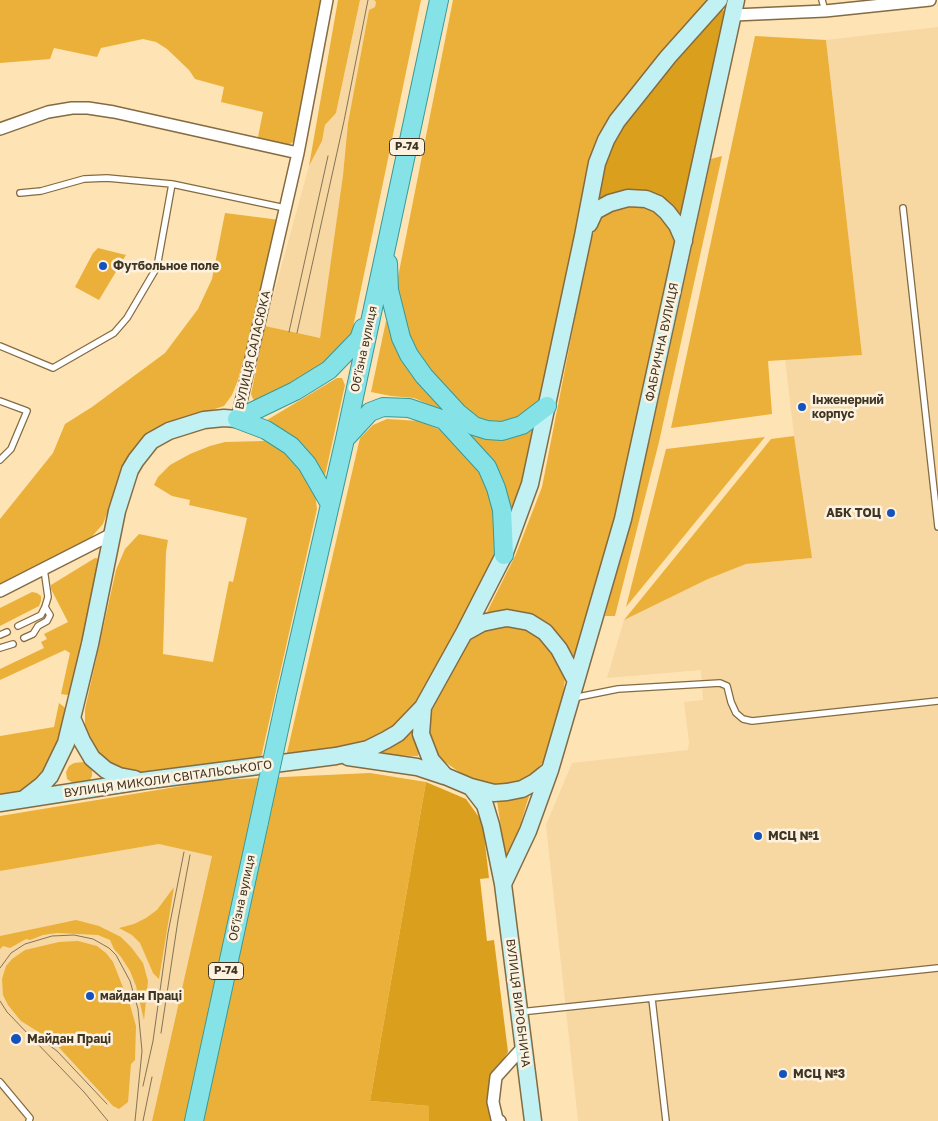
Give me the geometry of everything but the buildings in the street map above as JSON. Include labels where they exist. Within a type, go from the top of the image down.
[{"type":"main road","name":"Обʼїзна вулиця","points":[[194,1121],[286,697],[345,439],[439,0]]},
{"type":"main road","points":[[336,756],[368,748],[386,740],[398,733],[423,706],[464,633],[504,555],[530,484],[584,236],[597,163],[606,140],[617,121],[668,56],[719,0]]},
{"type":"main road","name":"ФАБРИЧНА ВУЛИЦЯ","points":[[576,681],[623,519],[735,8]]},
{"type":"main road","points":[[584,236],[595,211],[610,203],[628,198],[646,198],[668,212],[677,225],[684,241]]},
{"type":"main road","points":[[390,225],[388,259],[390,290],[396,320],[401,338],[409,355],[424,376],[474,426],[487,430],[502,431],[522,425],[547,406]]},
{"type":"main road","points":[[237,419],[265,407],[308,384],[339,361],[359,339],[376,293]]},
{"type":"main road","points":[[345,439],[370,412],[383,407],[409,408],[444,420],[487,467],[496,488],[502,510],[504,555]]},
{"type":"main road","name":"ВУЛИЦЯ САЛАСЮКА","points":[[24,799],[50,776],[66,743],[90,644],[117,511],[130,470],[151,442],[169,431],[196,422],[224,418],[237,419]]},
{"type":"main road","points":[[237,419],[266,430],[290,446],[311,470],[330,504]]},
{"type":"main road","points":[[464,633],[482,623],[507,618],[528,622],[545,632],[559,649],[576,681],[550,770],[528,831],[503,884]]},
{"type":"main road","points":[[423,706],[421,725],[423,740],[431,760],[445,776]]},
{"type":"main road","points":[[72,718],[92,758],[106,770],[119,776],[142,781]]},
{"type":"main road","points":[[336,756],[417,767],[471,787],[494,793],[522,789],[535,782],[550,770]]},
{"type":"main road","name":"ВУЛИЦЯ МИКОЛИ СВІТАЛЬСЬКОГО","points":[[0,803],[142,781],[336,756]]},
{"type":"main road","name":"ВУЛИЦЯ ВИРОБНИЧА","points":[[471,787],[485,805],[503,884],[533,1121]]},
{"type":"street","name":"ВУЛИЦЯ САЛАСЮКА","points":[[237,419],[298,153],[327,0]]},
{"type":"street","points":[[735,8],[823,6],[930,0]]},
{"type":"street","points":[[0,129],[48,112],[72,108],[88,108],[114,112],[298,153]]},
{"type":"street","points":[[0,591],[112,534]]},
{"type":"street","points":[[500,1121],[492,1102],[496,1077],[524,1046]]},
{"type":"lane","points":[[20,193],[42,191],[84,180],[107,178],[172,184],[285,208]]},
{"type":"lane","points":[[0,346],[53,368],[114,333],[127,318],[157,267],[172,184]]},
{"type":"lane","points":[[903,208],[938,527]]},
{"type":"lane","points":[[0,401],[27,411],[11,449],[0,460]]},
{"type":"lane","points":[[18,626],[41,615],[45,607],[48,597],[44,569]]},
{"type":"lane","points":[[24,638],[33,634],[38,626],[47,621],[50,615],[45,607]]},
{"type":"lane","points":[[0,636],[7,632]]},
{"type":"lane","points":[[0,648],[13,644]]},
{"type":"lane","points":[[571,698],[618,689],[720,683],[727,686],[736,713],[744,719],[752,721],[938,701]]},
{"type":"lane","points":[[520,1012],[938,968]]},
{"type":"lane","points":[[652,999],[666,1121]]},
{"type":"lane","points":[[0,1082],[30,1118],[29,1121]]},
{"type":"shaded area","points":[[0,0],[321,0],[296,139],[288,146],[257,142],[263,112],[221,102],[224,87],[195,79],[189,70],[167,49],[156,42],[143,39],[101,48],[97,57],[54,48],[50,59],[0,63]]},
{"type":"shaded area","points":[[338,0],[360,0],[336,113],[325,125],[322,141],[309,166]]},
{"type":"shaded area","points":[[360,0],[374,0],[376,2],[375,7],[369,10],[348,123],[343,175],[320,339],[265,326],[309,166],[322,141],[325,125],[336,113]]},
{"type":"shaded area","points":[[374,0],[421,0],[352,332],[348,341],[330,362],[258,403],[251,394],[265,326],[320,338],[343,175],[348,123],[369,10],[375,7],[376,2]]},
{"type":"shaded area","points":[[453,0],[710,0],[613,116],[540,401],[518,419],[502,423],[477,418],[462,407],[428,372],[407,335],[396,287]]},
{"type":"shaded area","points":[[722,10],[727,11],[684,220],[672,207],[597,203],[603,164],[622,126],[673,62]]},
{"type":"shaded area","points":[[938,27],[938,1121],[578,1121],[546,825],[572,763],[688,750],[689,742],[684,702],[703,700],[701,670],[607,678],[624,620],[708,579],[746,564],[812,558],[798,469],[785,359],[862,355],[826,40]]},
{"type":"shaded area","points":[[755,36],[826,40],[862,355],[768,361],[772,414],[671,428]]},
{"type":"shaded area","points":[[722,156],[659,442],[615,616],[605,616],[650,439],[711,159]]},
{"type":"shaded area","points":[[642,205],[662,216],[672,229],[678,245],[616,516],[576,659],[558,635],[485,616],[516,554],[542,487],[590,241],[600,218],[611,210]]},
{"type":"shaded area","points":[[225,213],[280,220],[238,380],[232,395],[224,406],[176,422],[123,469],[103,524],[88,541],[0,588],[0,519],[53,453],[65,424],[92,407],[165,353],[198,309],[212,279]]},
{"type":"shaded area","name":"Футбольное поле","points":[[98,248],[126,255],[99,300],[75,287],[93,253]]},
{"type":"shaded area","points":[[386,321],[390,322],[449,413],[414,398],[371,392]]},
{"type":"shaded area","points":[[337,378],[342,378],[345,385],[324,480],[262,423]]},
{"type":"shaded area","points":[[387,419],[419,421],[443,431],[480,469],[491,490],[497,537],[493,560],[418,701],[394,725],[359,744],[286,757],[360,438],[373,425]]},
{"type":"shaded area","points":[[534,427],[522,486],[509,528],[466,428]]},
{"type":"shaded area","points":[[794,436],[812,558],[746,564],[708,579],[624,620],[771,439]]},
{"type":"shaded area","points":[[765,437],[626,607],[666,449]]},
{"type":"shaded area","points":[[225,442],[275,442],[295,461],[315,493],[317,509],[260,762],[144,775],[126,771],[107,763],[96,754],[88,739],[85,726],[85,709],[116,570],[125,549],[139,534],[168,540],[163,654],[213,662],[229,581],[233,582],[247,518],[189,505],[190,500],[172,496],[154,485],[158,477],[170,465],[210,446]]},
{"type":"shaded area","points":[[95,558],[101,559],[72,692],[67,695],[61,694],[70,653],[65,650],[0,680],[0,669],[44,648],[41,642],[47,639],[44,634],[68,622],[51,589],[51,585]]},
{"type":"shaded area","points":[[32,592],[41,596],[39,606],[0,626],[0,608]]},
{"type":"shaded area","points":[[507,626],[519,627],[537,634],[562,665],[565,678],[563,698],[543,762],[521,782],[513,785],[493,786],[462,774],[438,757],[430,741],[427,722],[430,709],[469,640],[484,630]]},
{"type":"shaded area","points":[[59,703],[68,710],[57,754],[46,771],[21,794],[0,799],[0,736],[54,727]]},
{"type":"shaded area","points":[[411,729],[414,731],[415,742],[419,752],[418,756],[377,755],[377,752]]},
{"type":"shaded area","points":[[83,762],[89,764],[92,771],[89,782],[80,785],[67,779],[66,772],[69,766],[74,763]]},
{"type":"shaded area","points":[[370,773],[426,782],[370,1101],[429,1106],[429,1121],[152,1121],[212,856],[159,844],[0,871],[0,816],[218,780]]},
{"type":"shaded area","points":[[426,782],[466,799],[481,820],[489,878],[480,879],[487,941],[494,940],[508,1052],[492,1076],[494,1121],[429,1121],[429,1106],[370,1101]]},
{"type":"shaded area","points":[[526,794],[529,796],[507,868],[497,801],[508,800]]},
{"type":"shaded area","name":"майдан Праці","points":[[159,844],[212,855],[152,1121],[0,1121],[0,871]]},
{"type":"shaded area","points":[[174,887],[159,979],[153,973],[140,943],[132,935],[119,928],[134,924],[157,910]]},
{"type":"shaded area","points":[[76,920],[99,926],[121,937],[143,963],[148,981],[144,1020],[136,986],[130,971],[114,949],[110,940],[98,935],[57,933],[43,935],[30,940],[26,939],[10,948],[3,946],[0,949],[0,936]]},
{"type":"shaded area","points":[[78,941],[97,946],[113,962],[136,1026],[135,1060],[131,1064],[128,1102],[119,1109],[113,1106],[53,1041],[21,1021],[8,1005],[3,995],[2,979],[6,966],[12,959],[25,950],[59,942]]},
{"type":"tram line","points":[[297,333],[344,121],[368,0]]},
{"type":"tram line","points":[[289,332],[328,156]]},
{"type":"tram line","points":[[143,1086],[153,1041],[168,933],[184,852]]},
{"type":"tram line","points":[[161,1033],[190,855]]},
{"type":"tram line","points":[[0,968],[11,953],[25,944],[52,936],[74,935],[93,939],[109,948],[116,955],[130,981],[138,1009],[142,1051],[135,1121]]},
{"type":"tram line","points":[[0,1001],[7,1012],[84,1092],[108,1121]]},
{"type":"tram line","points":[[38,1037],[57,1051],[107,1104]]},
{"type":"tram line","points":[[143,1121],[152,1077]]},
{"type":"place","name":"Футбольное поле","points":[[103,266]]},
{"type":"place","name":"Інженерний корпус","points":[[802,407]]},
{"type":"place","name":"АБК ТОЦ","points":[[891,513]]},
{"type":"place","name":"МСЦ №1","points":[[758,836]]},
{"type":"place","name":"майдан Праці","points":[[90,996]]},
{"type":"place","name":"Майдан Праці","points":[[16,1039]]},
{"type":"place","name":"МСЦ №3","points":[[783,1074]]}]
